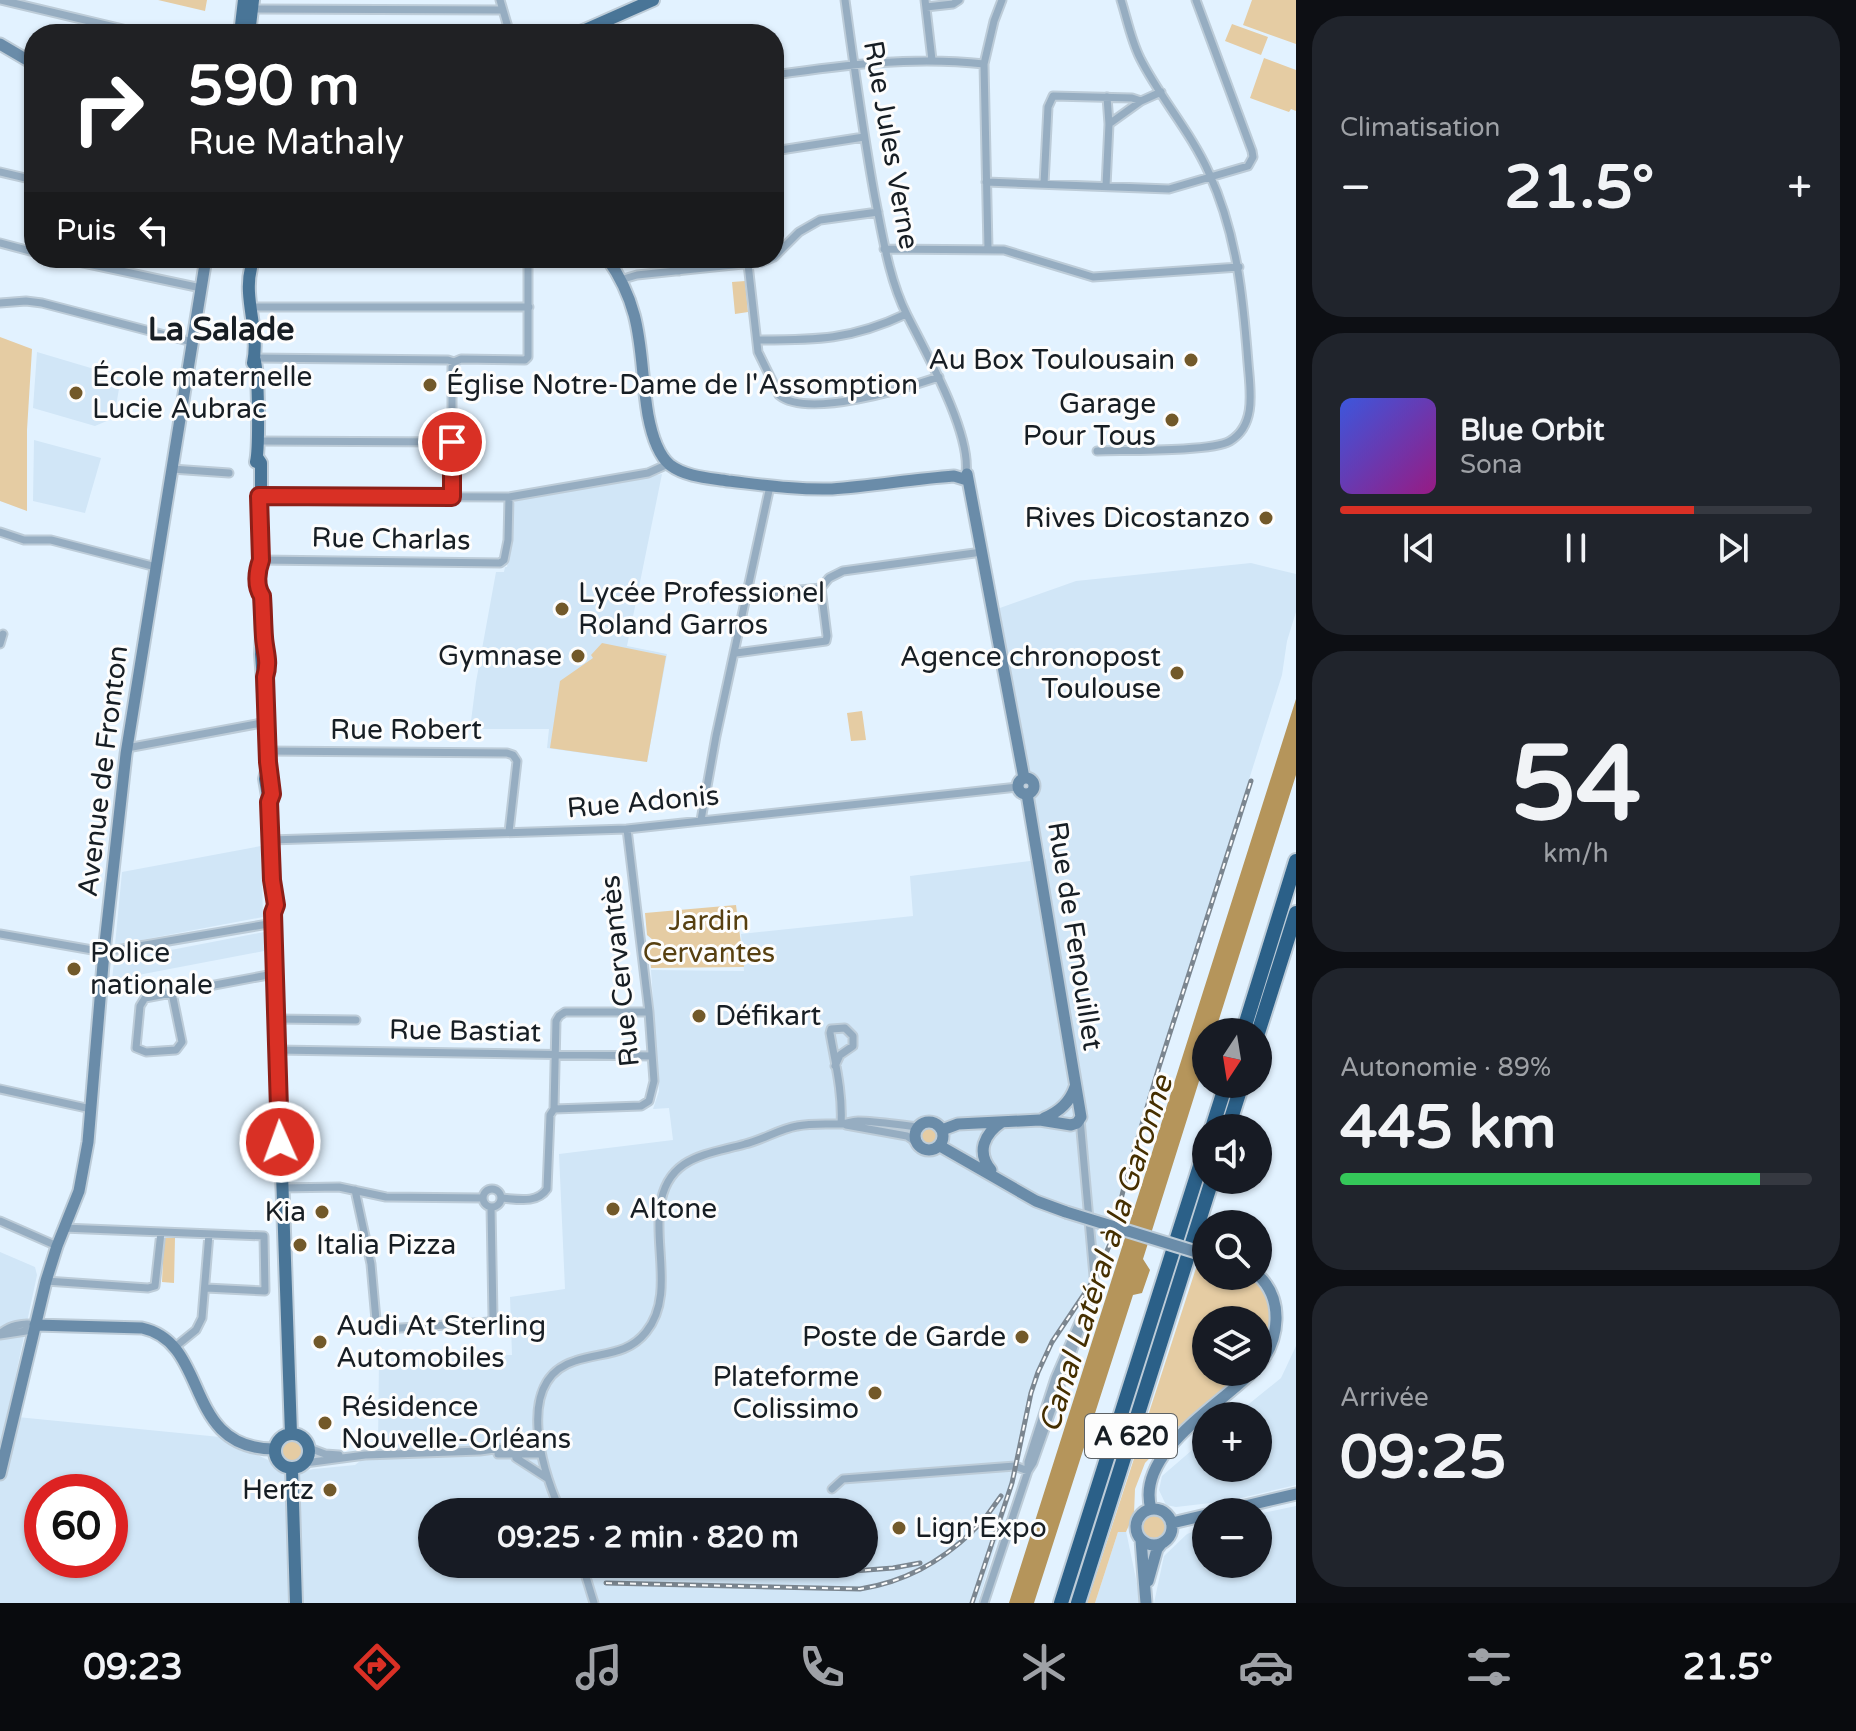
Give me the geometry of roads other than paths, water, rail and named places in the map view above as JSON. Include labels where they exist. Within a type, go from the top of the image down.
[{"type":"highway","points":[[1247,1018],[1296,861]]},
{"type":"highway","points":[[1263,1018],[1296,913]]},
{"type":"highway","name":"A 620","points":[[1061,1603],[1192,1191]]},
{"type":"highway","name":"A 620","points":[[1078,1603],[1208,1194]]},
{"type":"main road","points":[[599,24],[653,0]]},
{"type":"main road","points":[[243,24],[250,3]]},
{"type":"main road","points":[[249,24],[250,3]]},
{"type":"main road","points":[[250,268],[254,358],[251,379],[256,402],[255,463],[261,560],[258,590],[262,596],[264,642],[261,654],[267,722],[268,767],[265,779],[269,802],[270,906],[273,918],[291,1434]]},
{"type":"main road","points":[[291,1434],[301,1436],[309,1448],[305,1463],[292,1469],[281,1465],[274,1449],[282,1437],[291,1434]]},
{"type":"main road","points":[[292,1469],[296,1603]]},
{"type":"street","points":[[1,0],[102,24]]},
{"type":"street","points":[[500,0],[507,24]]},
{"type":"street","name":"Rue Jules Verne","points":[[845,0],[864,137],[884,249],[906,314],[939,377],[961,437],[967,455],[965,476]]},
{"type":"street","points":[[932,60],[925,4],[953,4],[959,0]]},
{"type":"street","points":[[988,249],[984,64],[1002,0]]},
{"type":"street","points":[[1097,451],[1214,446],[1232,440],[1249,417],[1239,267],[1211,177],[1139,57],[1121,0]]},
{"type":"street","points":[[986,182],[1169,189],[1248,166],[1253,157],[1196,0]]},
{"type":"street","points":[[250,3],[503,10]]},
{"type":"street","points":[[0,44],[24,58]]},
{"type":"street","points":[[784,74],[855,64],[932,60],[984,64]]},
{"type":"street","points":[[1109,124],[1141,101],[1161,92]]},
{"type":"street","points":[[1044,184],[1048,101],[1053,96],[1141,101]]},
{"type":"street","points":[[1106,186],[1107,97]]},
{"type":"street","points":[[784,149],[864,137]]},
{"type":"street","points":[[0,172],[24,177]]},
{"type":"street","points":[[784,247],[806,226],[820,220],[878,212]]},
{"type":"street","points":[[0,243],[24,249]]},
{"type":"street","points":[[884,249],[988,249],[1015,253],[1093,277],[1239,267]]},
{"type":"street","points":[[107,268],[201,288]]},
{"type":"street","name":"Avenue de Fronton","points":[[0,1474],[46,1281],[79,1191],[88,1142],[104,952],[127,748],[204,268]]},
{"type":"street","points":[[254,358],[454,362],[461,359],[525,360],[528,357],[528,268]]},
{"type":"street","points":[[613,268],[633,310],[642,345],[653,437],[668,464],[700,477],[770,486],[830,489],[965,476]]},
{"type":"street","points":[[620,280],[637,275],[709,268]]},
{"type":"street","points":[[748,268],[761,359],[779,395],[793,401],[860,401],[939,377]]},
{"type":"street","points":[[0,303],[42,303],[192,342]]},
{"type":"street","points":[[252,307],[529,307]]},
{"type":"street","points":[[757,340],[808,341],[841,337],[877,328],[906,314]]},
{"type":"street","points":[[452,497],[454,362]]},
{"type":"street","points":[[257,441],[452,442]]},
{"type":"street","points":[[259,496],[509,497],[648,473],[668,464]]},
{"type":"street","points":[[172,469],[229,473]]},
{"type":"street","name":"Rue de Fenouillet","points":[[965,476],[971,486],[1078,1106],[1082,1112],[1081,1143],[1095,1278],[1093,1297],[1028,1471],[984,1603]]},
{"type":"street","points":[[701,820],[770,486]]},
{"type":"street","name":"Rue Charlas","points":[[261,560],[500,563],[504,560],[508,540],[509,497]]},
{"type":"street","points":[[0,532],[22,540],[51,540],[156,567]]},
{"type":"street","points":[[736,653],[826,641],[821,588],[829,578],[843,571],[982,552]]},
{"type":"street","points":[[747,595],[821,588]]},
{"type":"street","points":[[0,644],[3,634]]},
{"type":"street","points":[[127,748],[267,722]]},
{"type":"street","name":"Rue Robert","points":[[267,751],[513,755],[517,761],[509,832]]},
{"type":"street","name":"Rue Adonis","points":[[270,840],[627,829],[1023,786]]},
{"type":"street","name":"Rue Cervantès","points":[[554,1109],[641,1106],[649,1101],[654,1081],[649,1012],[627,829]]},
{"type":"street","points":[[0,934],[104,952],[273,918]]},
{"type":"street","points":[[172,993],[182,1042],[176,1050],[146,1052],[136,1048],[140,1006],[145,998],[172,993],[275,974]]},
{"type":"street","points":[[501,1198],[533,1199],[541,1197],[547,1189],[550,1115],[554,1109],[556,1021],[565,1012],[649,1012]]},
{"type":"street","points":[[276,1019],[356,1020]]},
{"type":"street","points":[[835,1066],[840,1055],[853,1046],[853,1036],[845,1028],[831,1029],[835,1066],[843,1124]]},
{"type":"street","name":"Rue Bastiat","points":[[277,1050],[652,1056]]},
{"type":"street","name":"Rue de Fenouillet","points":[[1075,1087],[1064,1116],[1081,1143]]},
{"type":"street","points":[[0,1089],[91,1109]]},
{"type":"street","points":[[1064,1116],[1071,1102],[1078,1106]]},
{"type":"street","points":[[942,1130],[958,1124],[1064,1116],[1077,1123],[1080,1119]]},
{"type":"street","points":[[555,1498],[541,1454],[539,1400],[553,1375],[575,1360],[621,1351],[645,1332],[655,1315],[660,1292],[660,1206],[664,1189],[679,1168],[700,1154],[749,1143],[797,1126],[856,1121],[918,1127],[932,1122],[942,1130],[943,1138],[940,1146],[928,1151],[907,1136],[843,1124]]},
{"type":"street","points":[[1002,1122],[987,1135],[983,1155],[985,1162],[1003,1181]]},
{"type":"street","points":[[916,1142],[918,1127]]},
{"type":"street","points":[[940,1146],[1036,1201],[1192,1251]]},
{"type":"street","points":[[282,1188],[339,1187],[386,1197],[483,1198]]},
{"type":"street","points":[[493,1189],[501,1198],[499,1204],[491,1207],[486,1205],[483,1198],[485,1192],[493,1189]]},
{"type":"street","points":[[355,1190],[371,1264],[376,1320],[386,1329],[490,1322],[493,1317],[491,1207]]},
{"type":"street","points":[[0,1221],[57,1246]]},
{"type":"street","points":[[63,1228],[264,1236],[265,1291],[206,1288]]},
{"type":"street","points":[[46,1281],[148,1288],[157,1284],[161,1232]]},
{"type":"street","points":[[175,1347],[196,1330],[205,1306],[209,1234]]},
{"type":"street","points":[[1270,1290],[1277,1317],[1272,1336]]},
{"type":"street","points":[[0,1334],[28,1323],[142,1328],[158,1333],[175,1347],[215,1424],[246,1444],[274,1449]]},
{"type":"street","points":[[1151,1509],[1148,1490],[1163,1454],[1237,1386]]},
{"type":"street","points":[[305,1463],[353,1456],[480,1451],[540,1443]]},
{"type":"street","points":[[309,1448],[325,1454],[353,1456]]},
{"type":"street","points":[[480,1451],[508,1455],[541,1454]]},
{"type":"street","points":[[508,1455],[522,1460],[547,1478]]},
{"type":"street","points":[[832,1489],[843,1479],[1015,1466],[1028,1471]]},
{"type":"street","points":[[1272,1500],[1296,1494]]},
{"type":"street","points":[[1145,1589],[1157,1549],[1172,1534],[1172,1523],[1164,1512],[1151,1509],[1144,1512],[1136,1529],[1141,1540],[1146,1603]]},
{"type":"street","points":[[1172,1523],[1192,1518]]},
{"type":"street","points":[[1141,1540],[1148,1544],[1161,1544]]},
{"type":"street","points":[[586,1578],[594,1603]]},
{"type":"railway","points":[[972,1603],[1012,1483],[1038,1372],[1052,1342],[1095,1278],[1110,1244],[1159,1067],[1251,781]]},
{"type":"railway","points":[[965,1538],[983,1521],[1001,1496]]},
{"type":"railway","points":[[606,1583],[860,1589],[891,1582],[920,1570],[972,1532]]},
{"type":"railway","points":[[878,1569],[920,1563]]},
{"type":"place","name":"Au Box Toulousain","points":[[1191,360]]},
{"type":"place","name":"Église Notre-Dame de l'Assomption","points":[[430,385]]},
{"type":"place","name":"École maternelle Lucie Aubrac","points":[[76,393]]},
{"type":"place","name":"Garage Pour Tous","points":[[1172,420]]},
{"type":"place","name":"Rives Dicostanzo","points":[[1266,518]]},
{"type":"place","name":"Lycée Professionel Roland Garros","points":[[562,609]]},
{"type":"place","name":"Gymnase","points":[[578,656]]},
{"type":"place","name":"Agence chronopost Toulouse","points":[[1177,673]]},
{"type":"place","name":"Police nationale","points":[[74,969]]},
{"type":"place","name":"Défikart","points":[[699,1016]]},
{"type":"place","name":"Altone","points":[[613,1209]]},
{"type":"place","name":"Kia","points":[[322,1212]]},
{"type":"place","name":"Italia Pizza","points":[[300,1245]]},
{"type":"place","name":"Poste de Garde","points":[[1022,1337]]},
{"type":"place","name":"Audi At Sterling Automobiles","points":[[320,1342]]},
{"type":"place","name":"Plateforme Colissimo","points":[[875,1393]]},
{"type":"place","name":"Résidence Nouvelle-Orléans","points":[[325,1423]]},
{"type":"place","name":"Hertz","points":[[330,1490]]},
{"type":"place","name":"Lign'Expo","points":[[899,1528]]},
{"type":"district","name":"La Salade","points":[[221,330]]},
{"type":"park label","name":"Jardin Cervantes","points":[[709,937]]},
{"type":"water label","name":"Canal Latéral à la Garonne","points":[[1106,1254]]}]
